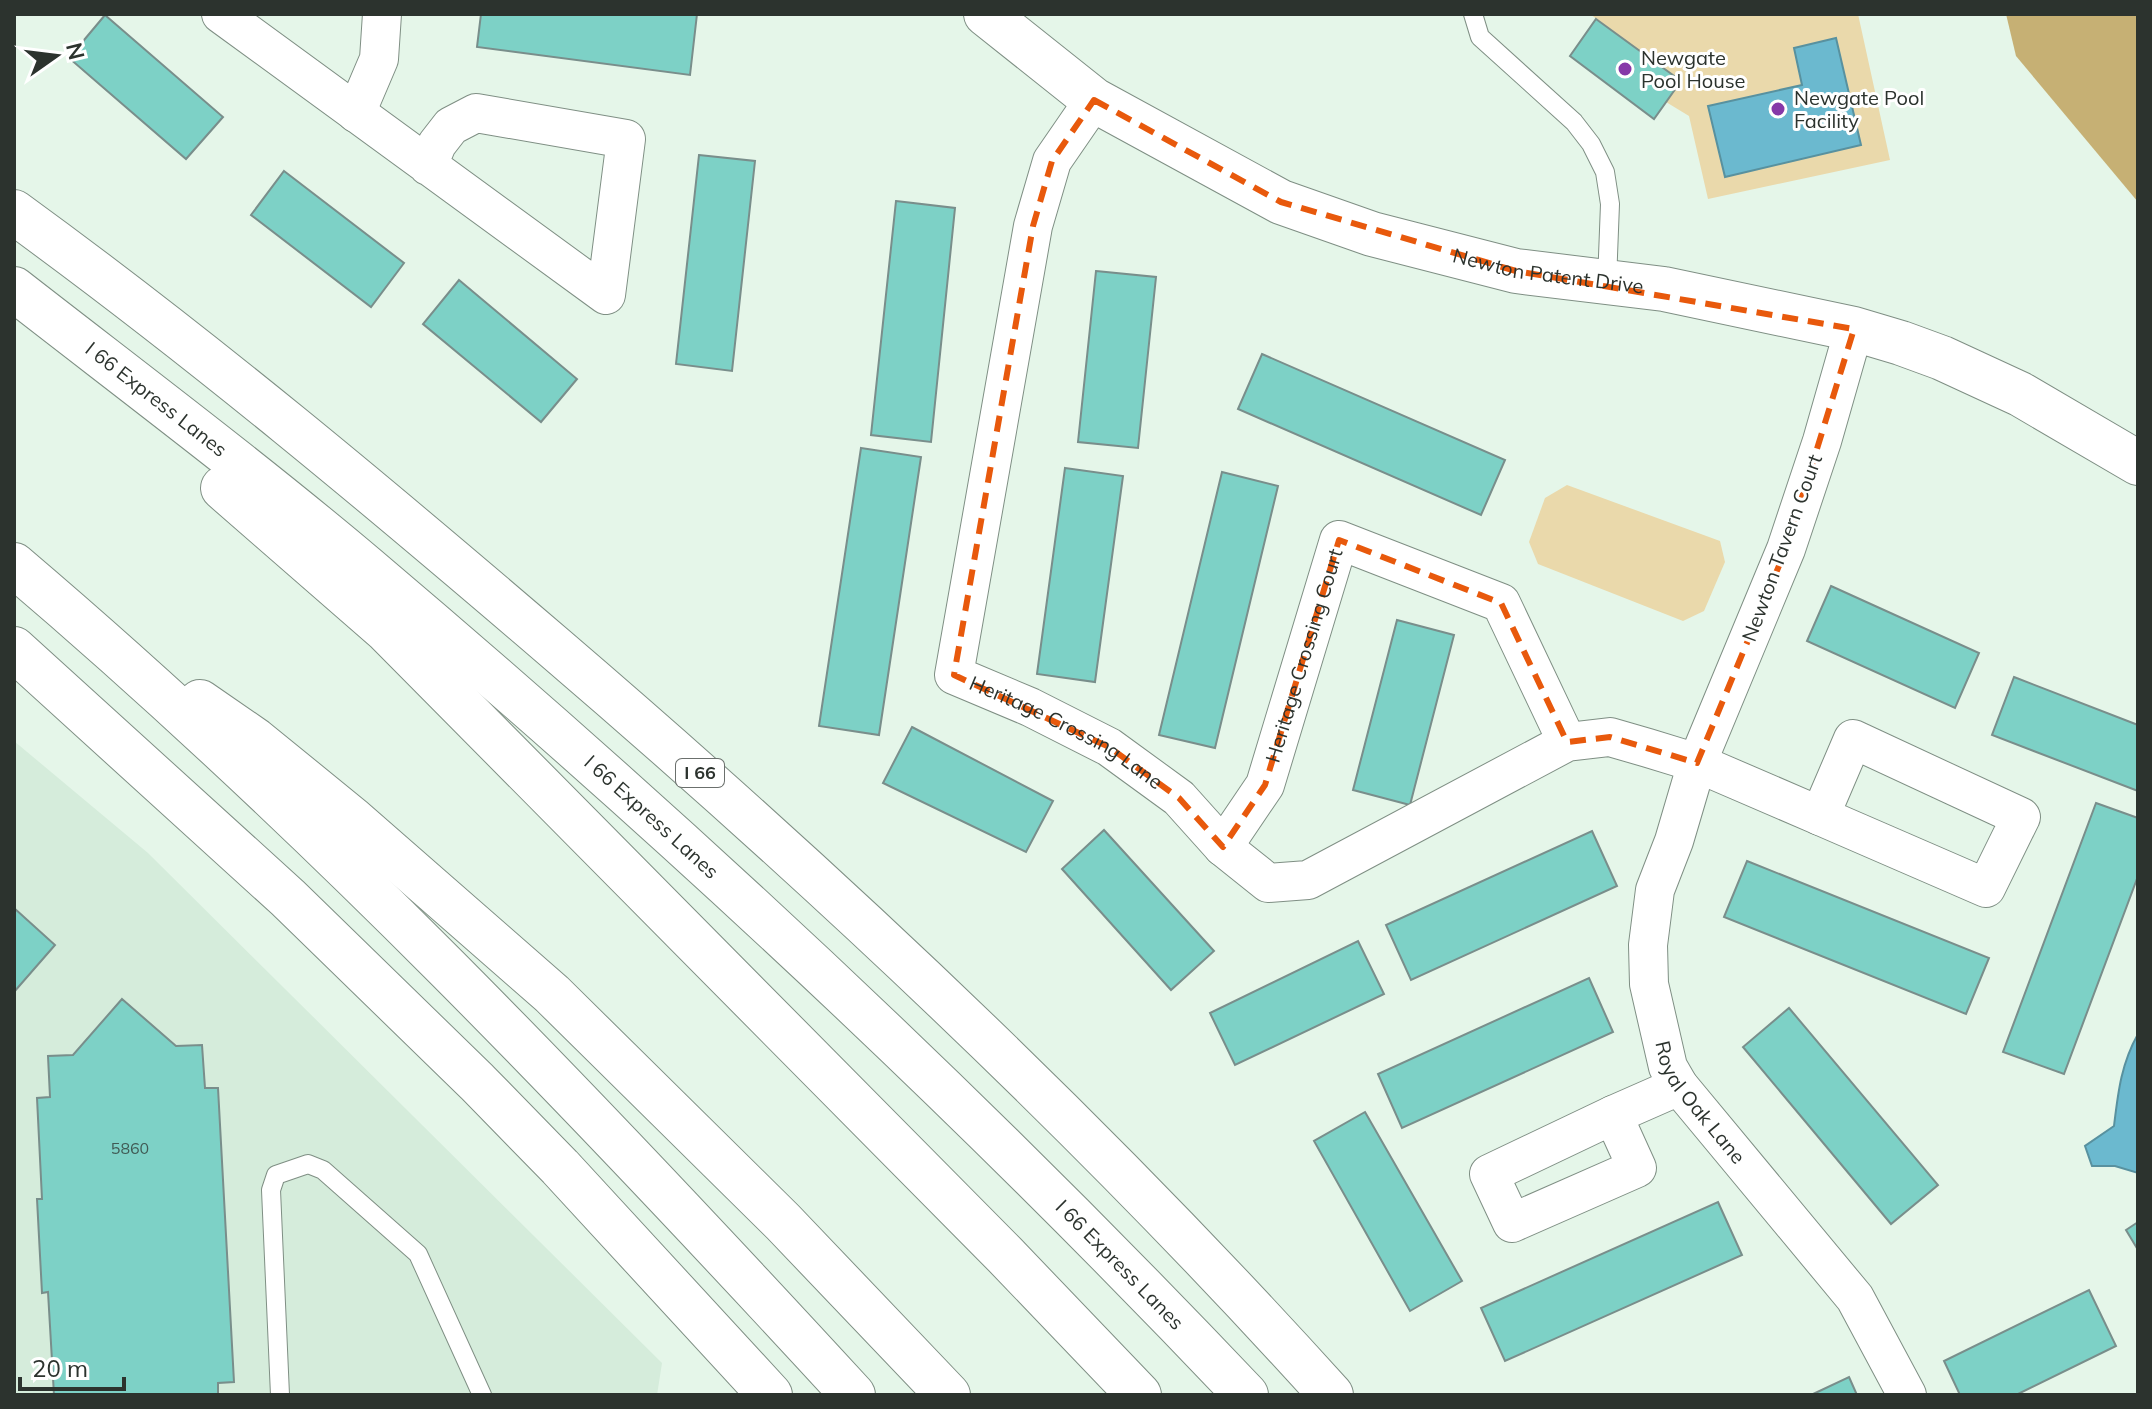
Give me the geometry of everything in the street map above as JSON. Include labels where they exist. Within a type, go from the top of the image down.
[{"type":"main road","name":"Newton Patent Drive","points":[[986,14],[1094,100],[1281,202],[1372,234],[1516,271],[1664,289],[1854,329],[1942,358],[2020,394],[2138,463]]},
{"type":"main road","name":"I 66","points":[[14,212],[171,330],[315,446],[460,566],[755,821],[1045,1096],[1149,1200],[1331,1395]]},
{"type":"main road","name":"I 66 Express Lanes","points":[[14,289],[365,567],[645,810],[902,1049],[1153,1297],[1246,1395]]},
{"type":"main road","points":[[103,358],[193,463],[398,642],[1005,1255],[1139,1395]]},
{"type":"main road","points":[[14,565],[75,617],[284,810],[516,1038],[853,1395]]},
{"type":"main road","points":[[75,617],[255,740],[480,929],[552,994],[783,1222],[948,1395]]},
{"type":"main road","points":[[14,649],[288,898],[477,1082],[770,1395]]},
{"type":"main road","points":[[608,1219],[755,1395]]},
{"type":"street","points":[[221,14],[428,166],[606,295],[626,139],[476,113],[451,126],[437,144],[428,166]]},
{"type":"street","points":[[356,113],[379,59],[382,14]]},
{"type":"street","name":"Heritage Crossing Lane","points":[[1094,100],[1052,161],[1033,226],[954,675],[1030,707],[1109,747],[1179,798],[1223,847],[1268,883],[1308,880],[1567,742],[1610,737],[1697,763],[1986,888],[2021,817],[1853,739],[1820,816]]},
{"type":"street","name":"Newton Tavern Court","points":[[1697,763],[1786,549],[1822,441],[1854,329]]},
{"type":"street","name":"Heritage Crossing Court","points":[[1223,847],[1265,785],[1339,540],[1501,603],[1567,742]]},
{"type":"street","name":"Royal Oak Lane","points":[[1697,763],[1674,841],[1655,890],[1648,945],[1649,984],[1668,1067],[1679,1086],[1855,1298],[1907,1395]]},
{"type":"street","points":[[1613,1115],[1679,1086]]},
{"type":"lane","points":[[1473,14],[1480,37],[1574,122],[1591,144],[1605,172],[1610,204],[1607,282]]},
{"type":"lane","points":[[280,1395],[271,1190],[276,1175],[308,1164],[323,1170],[418,1254],[482,1395]]},
{"type":"highlighted area","points":[[1094,100],[1281,202],[1516,271],[1854,329],[1786,549],[1697,763],[1610,737],[1567,742],[1501,603],[1339,540],[1265,785],[1223,847],[1179,798],[1109,747],[954,675],[1033,226],[1052,161]]},
{"type":"shaded area","name":"Newgate Pool Facility","points":[[1590,14],[1858,14],[1890,160],[1708,199],[1689,116],[1666,102],[1681,81]]},
{"type":"shaded area","points":[[2006,14],[2138,14],[2138,202],[2016,56]]},
{"type":"shaded area","points":[[1567,485],[1720,541],[1725,562],[1704,611],[1683,621],[1538,564],[1529,542],[1545,498]]},
{"type":"shaded area","points":[[14,741],[148,853],[662,1363],[657,1395],[14,1395]]},
{"type":"water","points":[[1836,38],[1861,145],[1725,177],[1708,106],[1802,85],[1794,48]]},
{"type":"water","points":[[2138,1034],[2138,1173],[2115,1166],[2092,1166],[2085,1146],[2114,1126],[2124,1068]]},
{"type":"building","points":[[481,14],[697,14],[690,75],[477,47]]},
{"type":"building","points":[[105,15],[223,117],[186,159],[69,58]]},
{"type":"building","name":"Newgate Pool House","points":[[1596,19],[1681,81],[1654,119],[1570,56]]},
{"type":"building","points":[[699,155],[755,161],[732,371],[676,364]]},
{"type":"building","points":[[284,171],[404,263],[371,307],[251,215]]},
{"type":"building","points":[[896,201],[955,208],[931,442],[871,435]]},
{"type":"building","points":[[1096,271],[1156,277],[1138,448],[1078,442]]},
{"type":"building","points":[[459,280],[577,379],[541,422],[423,324]]},
{"type":"building","points":[[1262,354],[1505,460],[1481,515],[1238,409]]},
{"type":"building","points":[[861,448],[921,457],[879,735],[819,726]]},
{"type":"building","points":[[1065,468],[1123,476],[1095,682],[1037,674]]},
{"type":"building","points":[[1222,472],[1278,486],[1215,748],[1159,735]]},
{"type":"building","points":[[1831,586],[1979,653],[1955,708],[1807,641]]},
{"type":"building","points":[[1397,620],[1454,635],[1410,805],[1353,790]]},
{"type":"building","points":[[2014,677],[2138,725],[2138,791],[1992,735]]},
{"type":"building","points":[[912,727],[1053,801],[1026,852],[883,783]]},
{"type":"building","points":[[2096,803],[2138,818],[2138,876],[2064,1074],[2003,1052]]},
{"type":"building","points":[[1104,830],[1214,951],[1171,990],[1062,869]]},
{"type":"building","points":[[1592,831],[1617,886],[1411,980],[1386,925]]},
{"type":"building","points":[[1747,861],[1989,958],[1966,1014],[1724,917]]},
{"type":"building","points":[[14,908],[55,945],[14,992]]},
{"type":"building","points":[[1358,941],[1384,994],[1235,1065],[1210,1013]]},
{"type":"building","points":[[1589,978],[1613,1032],[1402,1128],[1378,1074]]},
{"type":"building","points":[[122,999],[176,1046],[202,1045],[205,1088],[218,1088],[234,1382],[218,1383],[218,1395],[54,1395],[48,1292],[42,1293],[37,1199],[42,1199],[37,1098],[50,1097],[48,1056],[73,1055]]},
{"type":"building","points":[[1789,1008],[1938,1185],[1891,1224],[1743,1047]]},
{"type":"building","points":[[1365,1112],[1462,1281],[1410,1311],[1314,1141]]},
{"type":"building","points":[[1718,1202],[1742,1255],[1505,1361],[1481,1308]]},
{"type":"building","points":[[2138,1222],[2138,1250],[2126,1230]]},
{"type":"building","points":[[2089,1290],[2116,1346],[2016,1395],[1960,1395],[1944,1361]]},
{"type":"building","points":[[1849,1377],[1857,1395],[1811,1395]]},
{"type":"place","name":"Newgate Pool House","points":[[1625,69]]},
{"type":"place","name":"Newgate Pool Facility","points":[[1778,109]]}]
